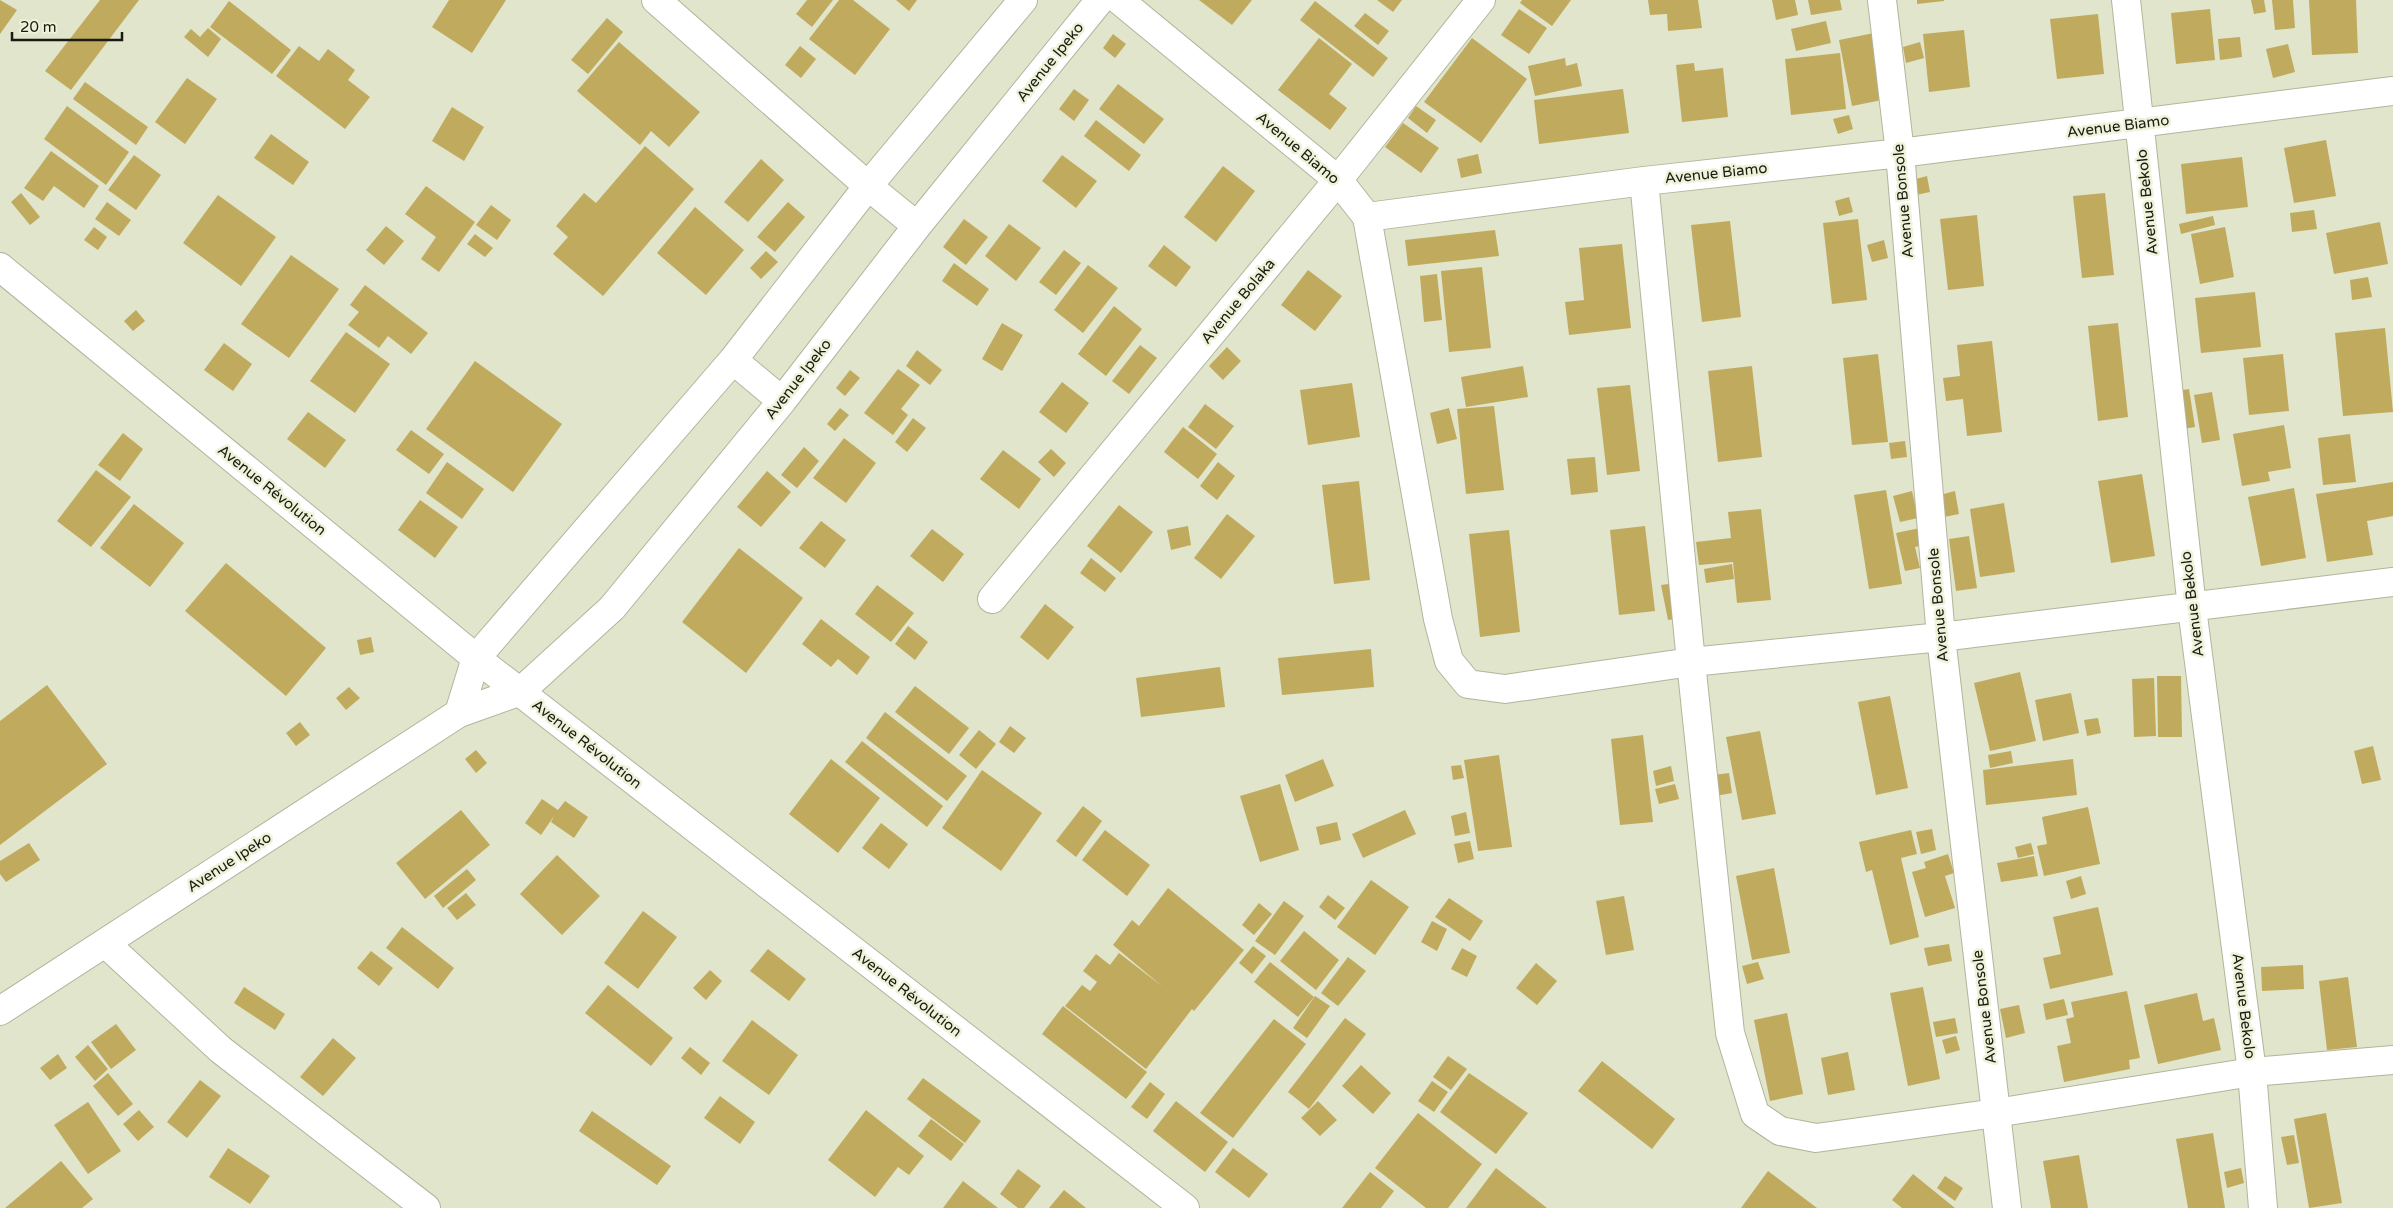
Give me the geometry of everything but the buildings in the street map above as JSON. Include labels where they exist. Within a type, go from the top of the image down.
[{"type":"street","points":[[656,0],[868,186],[917,226]]},
{"type":"street","points":[[459,713],[476,658],[733,360],[868,186],[1023,0]]},
{"type":"street","name":"Avenue Ipeko","points":[[0,1011],[459,713],[521,692],[612,608],[782,401],[917,226],[1100,0]]},
{"type":"street","name":"Avenue Biamo","points":[[1120,0],[1338,180],[1367,217],[1644,181],[1900,153],[2393,91]]},
{"type":"street","name":"Avenue Bolaka","points":[[992,599],[1338,180],[1481,0]]},
{"type":"street","name":"Avenue Bonsole","points":[[1882,0],[1900,153],[1941,637],[2007,1208]]},
{"type":"street","name":"Avenue Bekolo","points":[[2126,0],[2192,608],[2252,1072],[2263,1208]]},
{"type":"street","points":[[1644,181],[1691,662],[1730,1033],[1755,1114],[1780,1131],[1816,1138],[1996,1114],[2252,1072],[2393,1060]]},
{"type":"street","points":[[1367,217],[1438,619],[1449,660],[1468,684],[1505,689],[1691,662],[1941,637],[2192,608],[2393,582]]},
{"type":"street","name":"Avenue Révolution","points":[[2,272],[476,658],[1185,1208]]},
{"type":"street","points":[[733,360],[782,401]]},
{"type":"street","points":[[105,943],[221,1050],[426,1208]]}]
